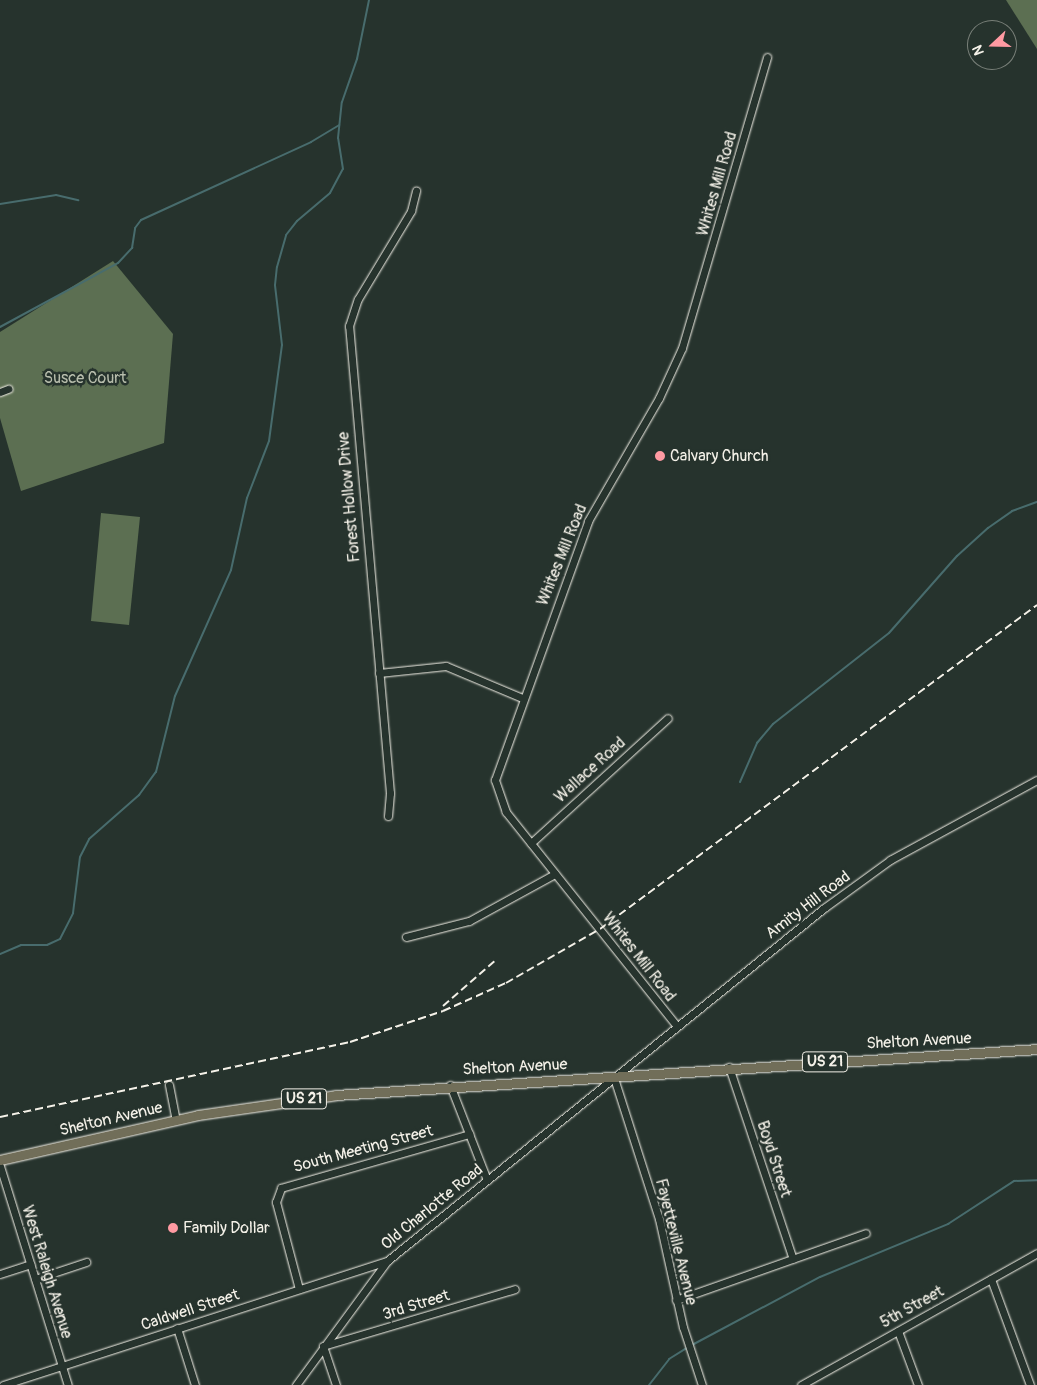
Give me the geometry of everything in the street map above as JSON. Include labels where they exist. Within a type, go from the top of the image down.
[{"type":"main road","name":"Shelton Avenue","points":[[0,1160],[176,1120],[336,1095],[450,1085],[614,1078],[729,1067],[1037,1049]]},
{"type":"street","name":"Whites Mill Road","points":[[676,1025],[506,812],[495,780],[522,698],[588,521],[672,374],[730,191],[767,57]]},
{"type":"street","name":"Forest Hollow Drive","points":[[388,816],[390,793],[349,326],[358,299],[411,211],[416,191]]},
{"type":"street","points":[[0,392],[8,389]]},
{"type":"street","points":[[380,672],[446,666],[522,698]]},
{"type":"street","name":"Wallace Road","points":[[531,843],[668,718]]},
{"type":"street","name":"Amity Hill Road","points":[[614,1078],[676,1025],[890,860],[1037,780]]},
{"type":"street","points":[[406,937],[469,921],[555,874]]},
{"type":"street","name":"Boyd Street","points":[[729,1067],[792,1259]]},
{"type":"street","name":"Old Charlotte Road","points":[[296,1385],[386,1261],[614,1078]]},
{"type":"street","name":"Fayetteville Avenue","points":[[614,1078],[659,1219],[676,1300],[702,1385]]},
{"type":"street","points":[[169,1085],[176,1120]]},
{"type":"street","points":[[450,1085],[486,1180]]},
{"type":"street","name":"South Meeting Street","points":[[299,1289],[276,1202],[281,1188],[469,1134]]},
{"type":"street","name":"West Raleigh Avenue","points":[[0,1166],[68,1385]]},
{"type":"street","points":[[676,1300],[866,1233]]},
{"type":"street","name":"5th Street","points":[[804,1384],[1037,1253]]},
{"type":"street","name":"Caldwell Street","points":[[2,1385],[386,1261]]},
{"type":"street","points":[[35,1278],[86,1262]]},
{"type":"street","points":[[0,1274],[30,1264]]},
{"type":"street","points":[[991,1279],[1030,1385]]},
{"type":"street","name":"3rd Street","points":[[323,1346],[516,1289]]},
{"type":"street","points":[[177,1328],[195,1385]]},
{"type":"street","points":[[898,1331],[918,1385]]},
{"type":"street","points":[[323,1346],[336,1385]]},
{"type":"green space","points":[[1006,0],[1037,0],[1037,49]]},
{"type":"green space","name":"Susce Court","points":[[113,261],[173,334],[164,443],[21,491],[0,418],[0,332]]},
{"type":"green space","points":[[101,513],[140,517],[129,625],[91,621]]},
{"type":"waterway","points":[[0,954],[21,945],[47,945],[60,939],[73,913],[80,857],[89,839],[139,795],[156,772],[175,696],[231,570],[247,498],[269,441],[282,345],[275,285],[277,267],[286,235],[297,221],[330,193],[343,169],[338,138],[342,102],[357,59],[369,0]]},
{"type":"waterway","points":[[0,327],[118,263],[132,248],[135,228],[141,220],[311,142],[339,125]]},
{"type":"waterway","points":[[0,204],[56,195],[78,200]]},
{"type":"waterway","points":[[740,782],[757,743],[773,724],[889,633],[957,556],[988,528],[1012,511],[1037,502]]},
{"type":"waterway","points":[[692,1345],[820,1277],[948,1224],[1014,1181],[1037,1180]]},
{"type":"waterway","points":[[649,1385],[669,1359],[688,1347]]},
{"type":"railway","points":[[0,1117],[350,1042],[443,1011],[506,983],[600,929],[1037,605]]},
{"type":"railway","points":[[443,1006],[496,960]]},
{"type":"place","name":"Calvary Church","points":[[660,456]]},
{"type":"place","name":"Family Dollar","points":[[173,1228]]}]
